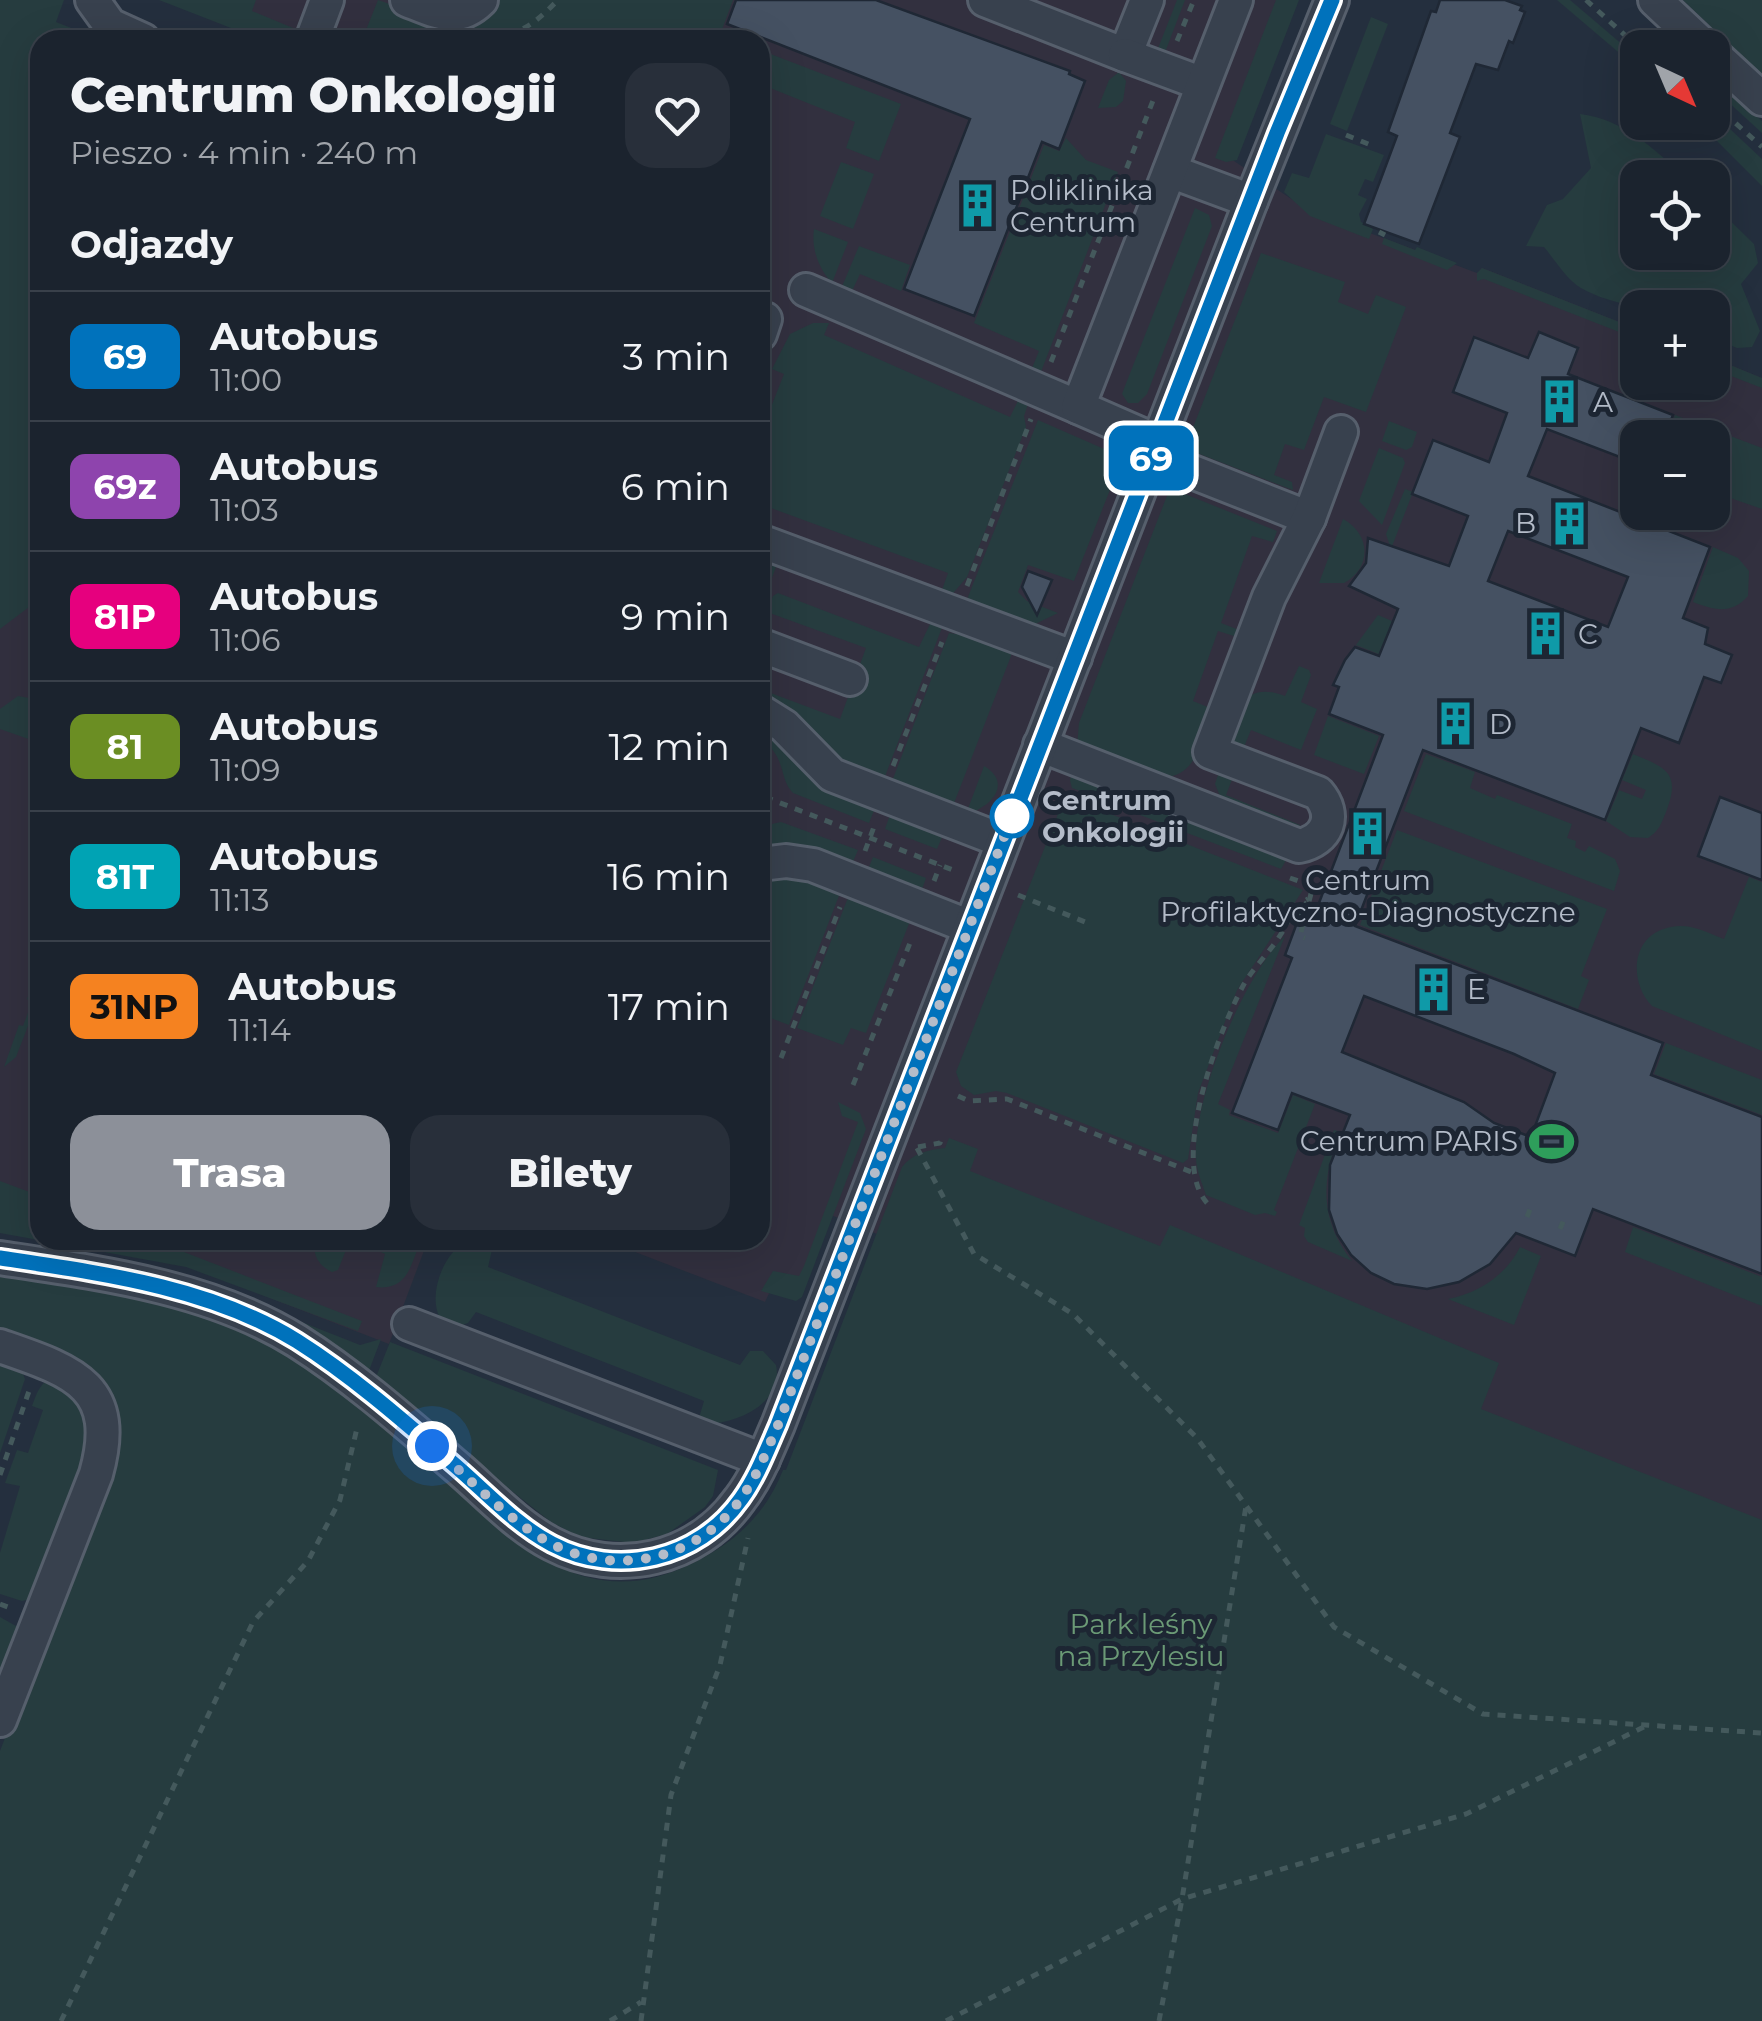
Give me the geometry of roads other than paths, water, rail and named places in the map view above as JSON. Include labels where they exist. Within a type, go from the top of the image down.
[{"type":"street","points":[[92,0],[110,25],[121,30]]},
{"type":"street","points":[[316,30],[328,0]]},
{"type":"street","points":[[407,0],[445,15],[474,6]]},
{"type":"street","points":[[1125,54],[1146,0]]},
{"type":"street","points":[[1078,408],[1236,0]]},
{"type":"street","points":[[0,1258],[133,1281],[215,1303],[298,1342],[524,1525],[548,1542],[589,1559],[649,1559],[683,1548],[723,1520],[739,1502],[763,1460],[1332,0]]},
{"type":"street","points":[[1654,0],[1686,30]]},
{"type":"street","points":[[990,1],[1064,14],[1125,54],[1204,84]]},
{"type":"street","points":[[1730,70],[1762,99]]},
{"type":"street","points":[[1170,171],[1251,201]]},
{"type":"street","points":[[806,290],[1078,408],[1155,449],[1309,518]]},
{"type":"street","points":[[1190,804],[1268,597],[1309,518],[1341,432]]},
{"type":"street","points":[[770,545],[1075,658]]},
{"type":"street","points":[[770,649],[850,680]]},
{"type":"street","points":[[770,717],[784,726],[832,776],[1002,842]]},
{"type":"street","points":[[1040,745],[1299,846],[1320,838],[1328,826],[1329,812],[1318,793],[1210,752]]},
{"type":"street","points":[[770,863],[799,862],[970,926]]},
{"type":"street","points":[[409,1324],[763,1460]]},
{"type":"street","points":[[0,1346],[72,1374],[102,1412],[104,1438],[96,1474],[0,1720]]},
{"type":"place","name":"Poliklinika Centrum","points":[[977,206]]},
{"type":"place","name":"A","points":[[1560,402]]},
{"type":"place","name":"B","points":[[1569,523]]},
{"type":"place","name":"C","points":[[1545,634]]},
{"type":"place","name":"D","points":[[1456,724]]},
{"type":"place","name":"Centrum Onkologii","points":[[1012,816]]},
{"type":"place","name":"Centrum Profilaktyczno-Diagnostyczne","points":[[1368,834]]},
{"type":"place","name":"E","points":[[1434,989]]},
{"type":"place","name":"Centrum PARIS","points":[[1551,1141]]},
{"type":"park label","name":"Park leśny na Przylesiu","points":[[1141,1640]]}]
